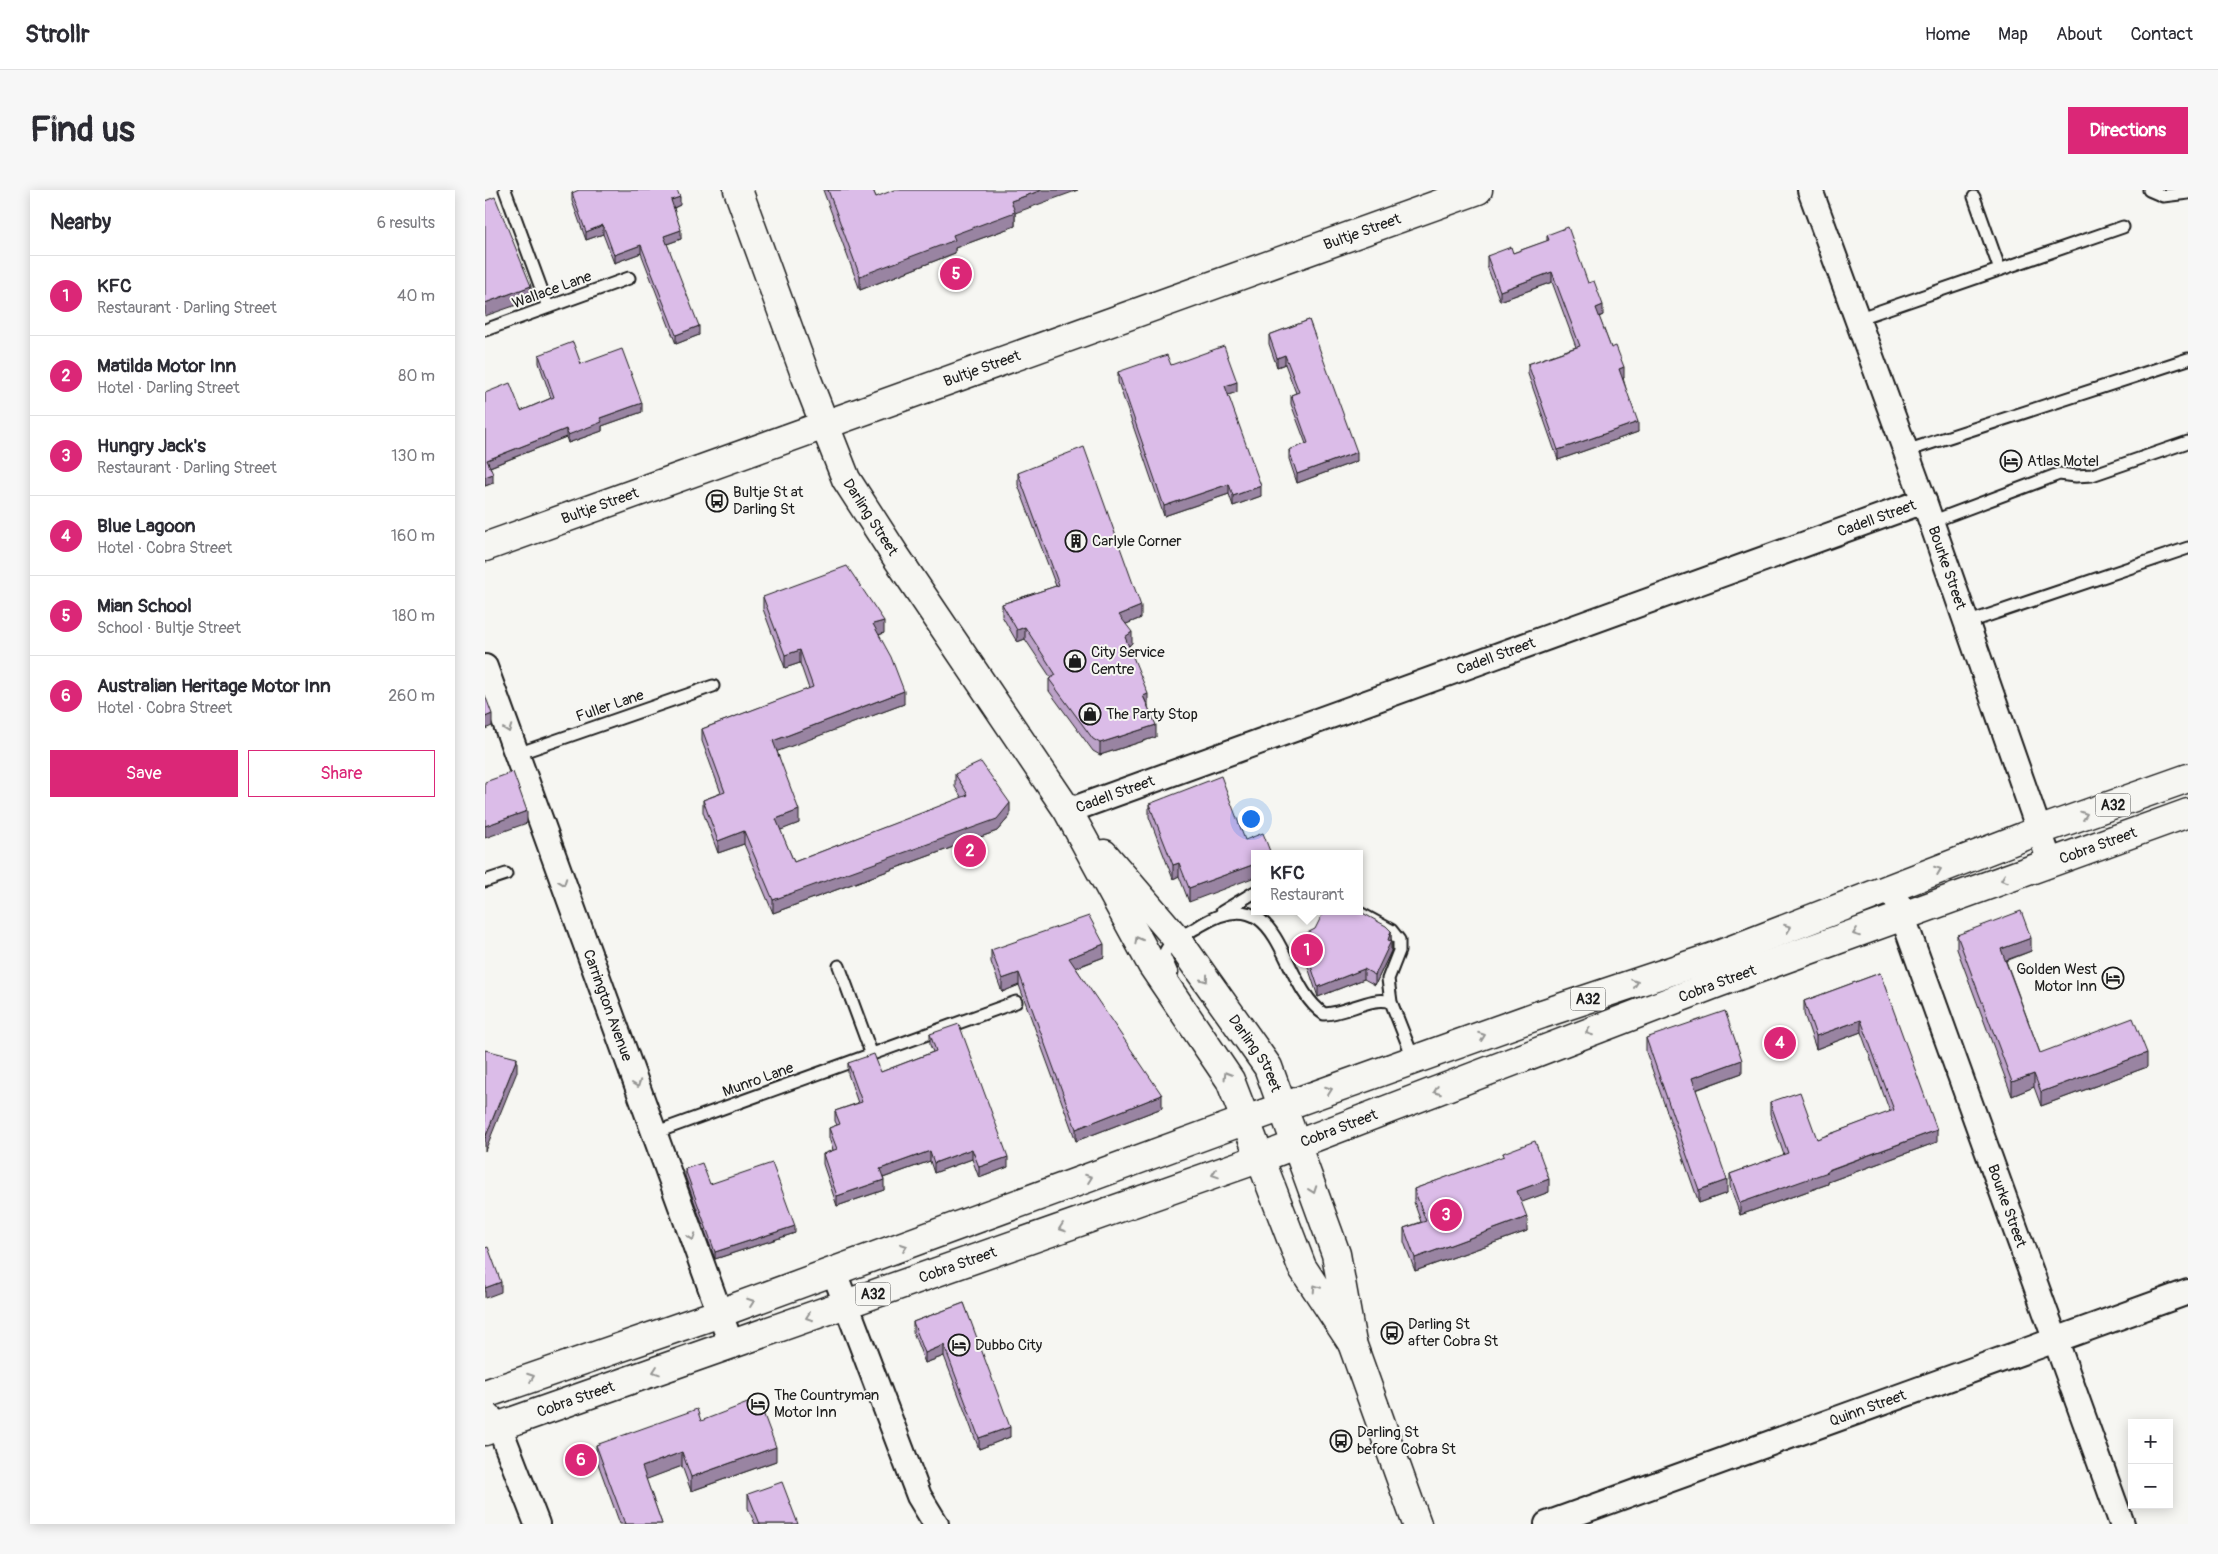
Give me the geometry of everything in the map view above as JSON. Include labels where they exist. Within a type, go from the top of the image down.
[{"type":"main road","name":"Darling Street","points":[[737,190],[847,479],[895,555],[1068,811],[1151,965],[1230,1080],[1302,1267],[1351,1343]]},
{"type":"main road","name":"Bultje Street","points":[[485,547],[1478,190]]},
{"type":"main road","name":"Cobra Street","points":[[485,1394],[720,1314],[1246,1120],[1542,1014],[1713,957],[2038,831],[2188,778]]},
{"type":"main road","name":"Darling Street","points":[[1068,811],[1177,940],[1268,1067],[1336,1254],[1351,1343],[1417,1524]]},
{"type":"main road","name":"Cobra Street","points":[[490,1423],[731,1344],[1261,1158],[1719,983],[2188,813]]},
{"type":"street","name":"Bourke Street","points":[[1810,190],[1928,511],[2050,862]]},
{"type":"street","name":"Cadell Street","points":[[1068,811],[1928,511]]},
{"type":"street","name":"Carrington Avenue","points":[[485,667],[731,1344]]},
{"type":"street","name":"Bourke Street","points":[[1892,888],[2122,1524]]},
{"type":"street","points":[[833,1272],[919,1496],[936,1524]]},
{"type":"street","name":"Quinn Street","points":[[1547,1524],[2188,1292]]},
{"type":"street","points":[[490,1423],[537,1524]]},
{"type":"lane","points":[[505,190],[548,307]]},
{"type":"lane","points":[[2149,190],[2163,196],[2188,193]]},
{"type":"lane","points":[[1974,197],[2000,270]]},
{"type":"lane","points":[[1857,319],[2123,227]]},
{"type":"lane","name":"Wallace Lane","points":[[485,330],[629,278]]},
{"type":"lane","points":[[1906,451],[2188,359]]},
{"type":"lane","points":[[1928,511],[2059,474],[2075,476],[2092,474],[2188,442]]},
{"type":"lane","points":[[1966,623],[2188,548]]},
{"type":"lane","name":"Fuller Lane","points":[[517,754],[713,686]]},
{"type":"lane","points":[[485,881],[506,874]]},
{"type":"lane","points":[[1178,981],[1168,967],[1164,955],[1165,950],[1177,940],[1251,894]]},
{"type":"lane","points":[[1207,921],[1227,914],[1240,912],[1251,914]]},
{"type":"lane","points":[[1254,915],[1263,920],[1274,932],[1309,1001],[1324,1014],[1343,1012],[1375,1001],[1387,1000],[1391,1002]]},
{"type":"lane","points":[[1363,915],[1391,930],[1399,940],[1399,951],[1388,979],[1391,1002],[1414,1060]]},
{"type":"lane","points":[[839,966],[872,1055]]},
{"type":"lane","name":"Munro Lane","points":[[655,1133],[1016,1002]]},
{"type":"lane","points":[[1197,1010],[1212,1052]]},
{"type":"building","points":[[579,190],[677,190],[680,197],[671,200],[681,230],[664,236],[699,326],[676,335],[641,245],[614,255],[603,225],[586,232],[572,193]]},
{"type":"building","points":[[828,190],[873,190],[876,197],[894,190],[1042,190],[1011,201],[1015,212],[953,235],[955,240],[860,276]]},
{"type":"building","points":[[495,197],[531,286],[485,303],[485,201]]},
{"type":"building","points":[[1568,227],[1588,283],[1594,281],[1603,305],[1596,308],[1611,348],[1616,346],[1624,367],[1619,369],[1638,422],[1558,450],[1528,364],[1580,346],[1552,272],[1500,291],[1487,256],[1511,247],[1513,253],[1549,240],[1547,235]]},
{"type":"building","points":[[1309,320],[1357,452],[1297,474],[1289,450],[1308,443],[1291,395],[1299,392],[1285,355],[1277,358],[1269,335]]},
{"type":"building","points":[[573,342],[581,364],[622,349],[642,403],[600,418],[602,422],[568,435],[566,429],[487,460],[493,474],[485,477],[485,393],[510,383],[521,411],[554,397],[539,355]]},
{"type":"building","points":[[1224,346],[1237,382],[1225,386],[1261,486],[1233,496],[1229,484],[1164,506],[1118,372],[1167,355],[1171,365]]},
{"type":"building","points":[[1084,447],[1141,606],[1119,615],[1132,632],[1125,637],[1148,694],[1143,696],[1156,725],[1100,743],[1093,739],[1049,679],[1056,675],[1025,627],[1017,630],[1002,604],[1059,585],[1018,473]]},
{"type":"building","points":[[847,566],[884,621],[873,624],[891,657],[904,691],[773,741],[799,810],[776,819],[794,862],[968,795],[955,774],[981,762],[1010,803],[997,819],[773,900],[744,831],[718,841],[703,800],[725,792],[702,729],[813,687],[800,650],[785,655],[763,597]]},
{"type":"building","points":[[485,695],[492,714],[485,717]]},
{"type":"building","points":[[513,772],[527,811],[485,826],[485,782]]},
{"type":"building","points":[[1221,776],[1245,840],[1263,833],[1269,850],[1251,850],[1251,865],[1189,888],[1179,863],[1173,865],[1149,804]]},
{"type":"building","points":[[2021,911],[2031,938],[2001,949],[2040,1053],[2133,1018],[2147,1053],[2041,1092],[2034,1074],[2012,1082],[1957,935]]},
{"type":"building","points":[[1363,913],[1386,926],[1391,931],[1388,940],[1391,941],[1375,975],[1364,969],[1318,987],[1301,936],[1315,929],[1322,915],[1363,915]]},
{"type":"building","points":[[1089,916],[1104,944],[1069,958],[1162,1095],[1076,1129],[1019,973],[1002,979],[991,950]]},
{"type":"building","points":[[1880,973],[1937,1130],[1828,1170],[1828,1172],[1740,1203],[1730,1174],[1788,1153],[1770,1102],[1800,1092],[1817,1139],[1894,1110],[1861,1020],[1816,1036],[1804,1001]]},
{"type":"building","points":[[1725,1011],[1742,1060],[1692,1078],[1727,1180],[1699,1190],[1646,1038]]},
{"type":"building","points":[[959,1024],[1008,1157],[979,1167],[972,1149],[934,1163],[930,1151],[880,1169],[884,1180],[837,1196],[823,1154],[837,1149],[829,1128],[840,1124],[835,1111],[862,1102],[848,1063],[874,1054],[881,1072],[936,1051],[930,1034]]},
{"type":"building","points":[[485,1050],[517,1058],[485,1138]]},
{"type":"building","points":[[1535,1141],[1549,1179],[1517,1191],[1527,1217],[1415,1258],[1404,1228],[1426,1221],[1414,1189],[1504,1156],[1503,1153]]},
{"type":"building","points":[[702,1163],[710,1184],[772,1163],[795,1226],[715,1252],[685,1169]]},
{"type":"building","points":[[488,1247],[501,1282],[485,1288],[485,1248]]},
{"type":"building","points":[[964,1303],[1010,1427],[979,1438],[944,1345],[925,1353],[913,1322]]},
{"type":"building","points":[[758,1399],[776,1447],[691,1477],[682,1452],[642,1467],[662,1524],[625,1524],[596,1445],[697,1409],[701,1421]]},
{"type":"building","points":[[782,1482],[798,1524],[760,1524],[748,1494]]},
{"type":"place","name":"Mian School","points":[[956,274]]},
{"type":"place","name":"Atlas Motel","points":[[2011,461]]},
{"type":"place","name":"Bultje St at Darling St","points":[[717,501]]},
{"type":"place","name":"Carlyle Corner","points":[[1076,541]]},
{"type":"place","name":"City Service Centre","points":[[1075,661]]},
{"type":"place","name":"The Party Stop","points":[[1090,714]]},
{"type":"place","name":"Matilda Motor Inn","points":[[970,851]]},
{"type":"place","name":"KFC","points":[[1307,950]]},
{"type":"place","name":"Golden West Motor Inn","points":[[2113,978]]},
{"type":"place","name":"Blue Lagoon","points":[[1780,1043]]},
{"type":"place","name":"Hungry Jack's","points":[[1446,1215]]},
{"type":"place","name":"Darling St after Cobra St","points":[[1392,1333]]},
{"type":"place","name":"Dubbo City","points":[[959,1345]]},
{"type":"place","name":"The Countryman Motor Inn","points":[[758,1404]]},
{"type":"place","name":"Darling St before Cobra St","points":[[1341,1441]]},
{"type":"place","name":"Australian Heritage Motor Inn","points":[[581,1460]]}]
